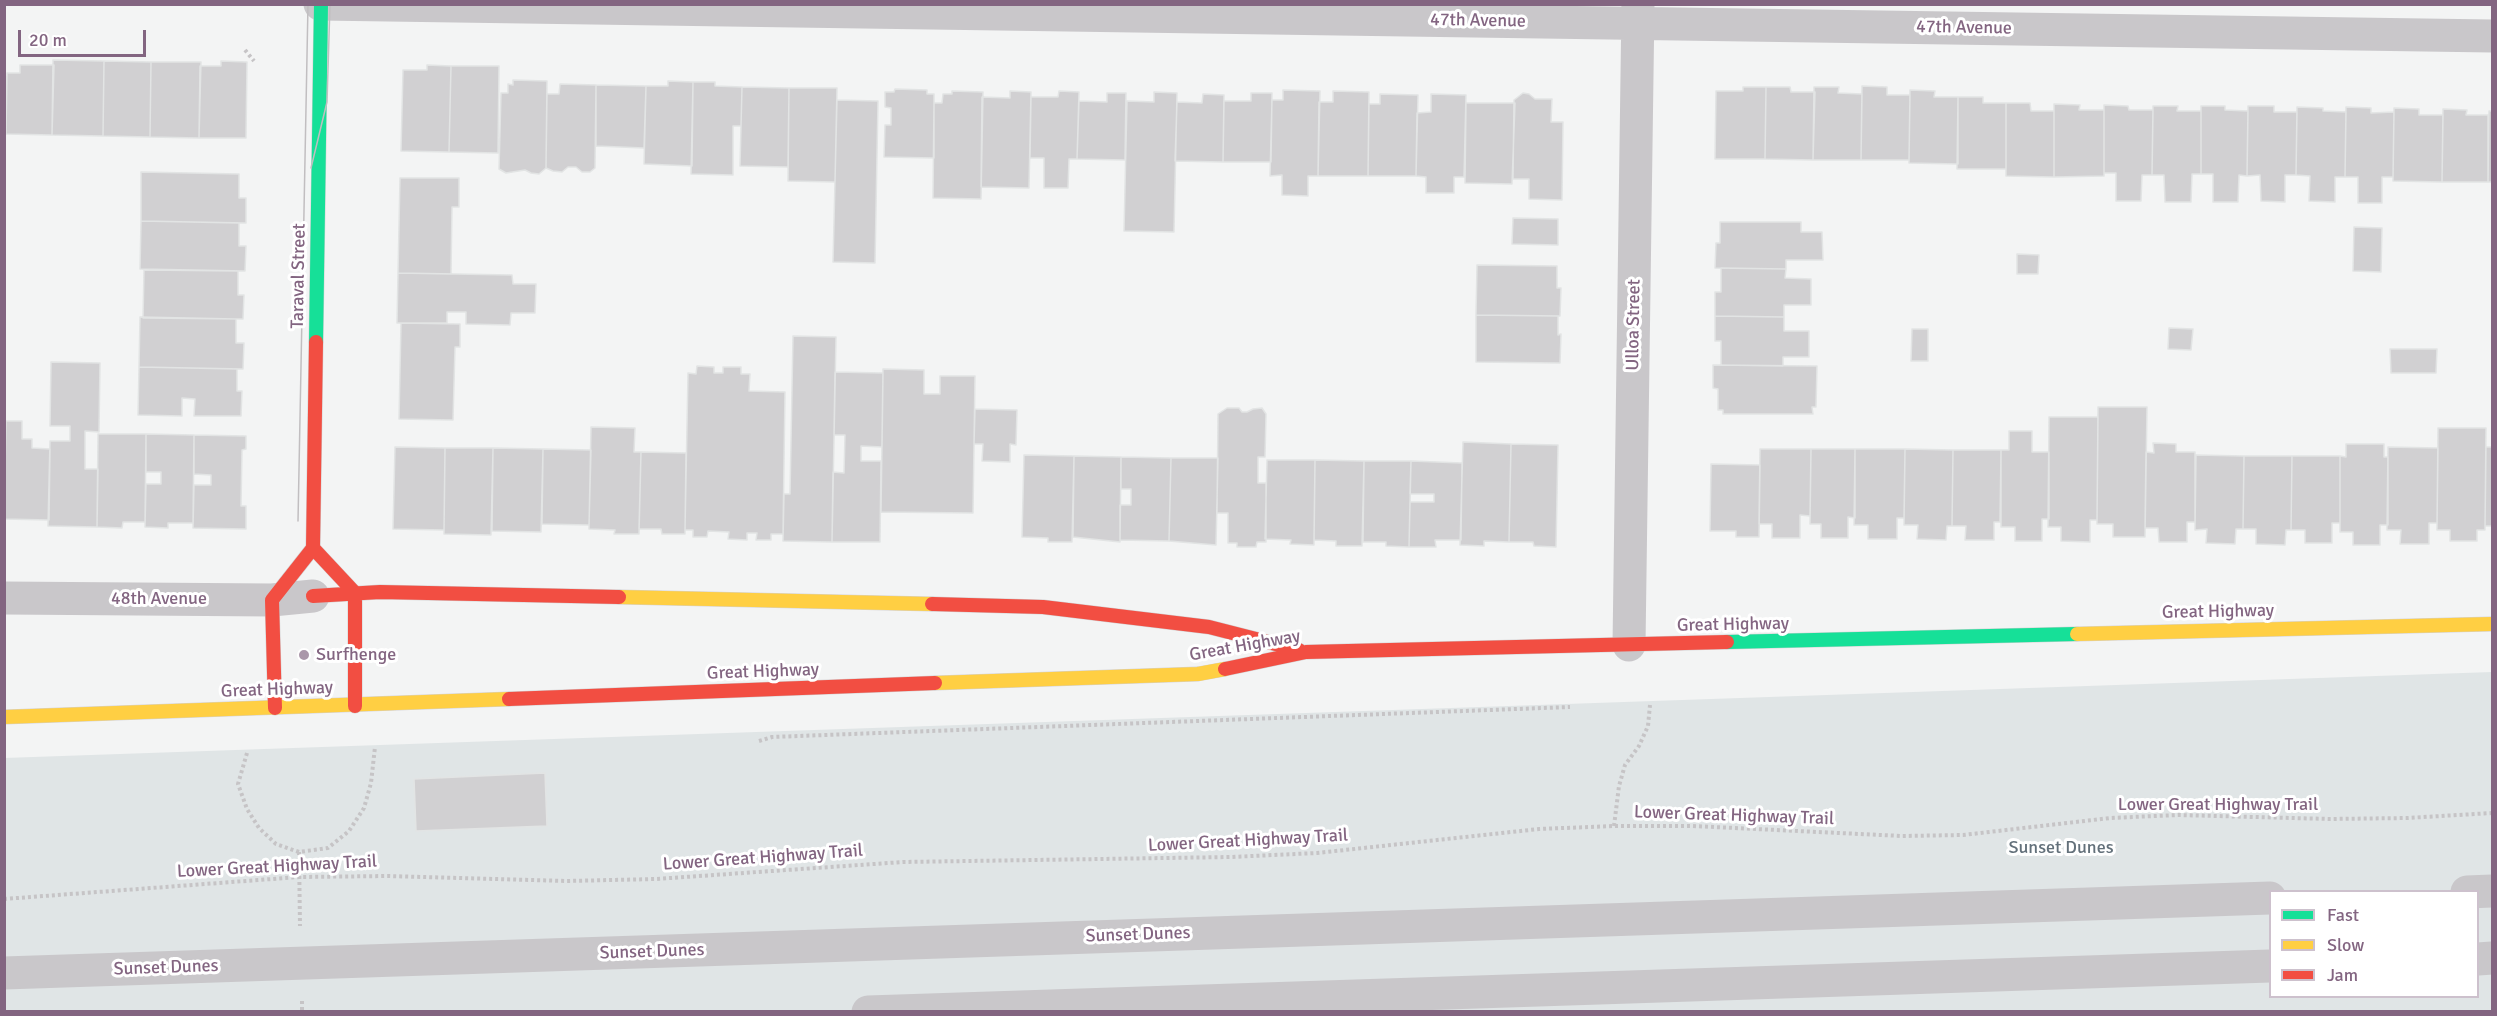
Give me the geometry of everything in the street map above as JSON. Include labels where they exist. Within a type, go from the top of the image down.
[{"type":"street","name":"47th Avenue","points":[[320,4],[1638,14],[2493,36]]},
{"type":"street","name":"Taraval Street","points":[[313,548],[320,4]]},
{"type":"street","name":"Ulloa Street","points":[[1629,645],[1638,14]]},
{"type":"street","points":[[275,708],[272,600],[313,548],[355,593],[355,706]]},
{"type":"street","points":[[313,596],[355,593],[1042,607],[1209,627],[1306,652]]},
{"type":"street","name":"48th Avenue","points":[[4,598],[272,600],[313,596]]},
{"type":"street","name":"Great Highway","points":[[4,717],[1198,674],[1306,652],[2493,624]]},
{"type":"street","name":"Sunset Dunes","points":[[4,973],[2269,898]]},
{"type":"street","points":[[868,1011],[2269,966]]},
{"type":"path","points":[[245,50],[254,61]]},
{"type":"path","points":[[1614,826],[1619,786],[1625,765],[1639,746],[1648,726],[1650,705]]},
{"type":"path","points":[[759,741],[772,737],[1570,707]]},
{"type":"path","points":[[247,753],[238,784],[247,809],[259,828],[276,844],[298,852],[328,848],[349,831],[364,808],[371,783],[375,747]]},
{"type":"path","name":"Lower Great Highway Trail","points":[[4,899],[299,877],[388,876],[567,881],[656,879],[903,862],[1231,857],[1317,853],[1539,830],[1614,826],[1693,826],[1902,836],[1963,835],[2043,825],[2166,816],[2330,819],[2407,818],[2493,813]]},
{"type":"path","points":[[298,852],[300,929]]},
{"type":"green space","name":"Sunset Dunes","points":[[2492,672],[2492,1011],[5,1011],[4,758]]},
{"type":"building","points":[[53,60],[104,61],[103,136],[52,135]]},
{"type":"building","points":[[104,61],[151,62],[150,137],[103,136]]},
{"type":"building","points":[[221,61],[247,62],[246,138],[199,138],[200,66],[221,66]]},
{"type":"building","points":[[151,62],[201,62],[199,138],[150,137]]},
{"type":"building","points":[[20,65],[54,65],[52,135],[6,134],[7,73],[20,73]]},
{"type":"building","points":[[427,65],[451,66],[449,152],[401,151],[403,70],[427,70]]},
{"type":"building","points":[[451,66],[499,66],[498,153],[449,152]]},
{"type":"building","points":[[4,77],[6,77],[4,168]]},
{"type":"building","points":[[513,80],[547,81],[546,168],[539,174],[525,170],[506,173],[499,169],[501,93],[508,93],[508,84],[513,85]]},
{"type":"building","points":[[668,81],[693,82],[692,166],[644,164],[646,86],[668,86]]},
{"type":"building","points":[[693,82],[715,82],[715,86],[742,87],[741,126],[733,126],[733,175],[691,174]]},
{"type":"building","points":[[560,84],[596,85],[595,168],[590,172],[582,172],[576,167],[568,167],[562,172],[546,168],[547,94],[559,94]]},
{"type":"building","points":[[596,85],[646,86],[644,148],[596,146]]},
{"type":"building","points":[[1862,86],[1887,87],[1887,95],[1910,95],[1909,160],[1861,160]]},
{"type":"building","points":[[742,87],[789,88],[788,167],[740,166]]},
{"type":"building","points":[[1743,87],[1766,87],[1765,159],[1715,159],[1716,91],[1743,91]]},
{"type":"building","points":[[1766,87],[1790,87],[1791,92],[1815,92],[1813,160],[1765,159]]},
{"type":"building","points":[[1814,87],[1839,87],[1838,93],[1862,94],[1861,160],[1813,160]]},
{"type":"building","points":[[789,88],[837,88],[835,182],[788,181]]},
{"type":"building","points":[[895,89],[927,90],[927,94],[934,94],[934,158],[884,157],[885,125],[891,125],[891,108],[885,107],[885,92],[894,92]]},
{"type":"building","points":[[1283,90],[1320,91],[1318,176],[1308,176],[1308,196],[1282,195],[1282,175],[1270,176],[1272,100],[1283,100]]},
{"type":"building","points":[[1910,90],[1935,91],[1934,97],[1958,97],[1958,164],[1909,163]]},
{"type":"building","points":[[952,91],[983,92],[981,199],[933,198],[934,103],[942,103],[943,94],[952,94]]},
{"type":"building","points":[[1010,91],[1031,92],[1029,188],[981,187],[982,97],[1010,98]]},
{"type":"building","points":[[1059,91],[1079,92],[1077,159],[1069,159],[1068,188],[1044,188],[1044,158],[1030,158],[1031,97],[1058,97]]},
{"type":"building","points":[[1333,91],[1369,92],[1368,176],[1318,176],[1319,102],[1333,102]]},
{"type":"building","points":[[1154,92],[1177,93],[1174,232],[1124,231],[1127,101],[1154,102]]},
{"type":"building","points":[[1107,93],[1126,93],[1125,160],[1077,159],[1079,101],[1107,102]]},
{"type":"building","points":[[1251,93],[1272,93],[1271,162],[1223,162],[1224,101],[1251,101]]},
{"type":"building","points":[[1523,93],[1535,99],[1552,99],[1551,122],[1563,122],[1562,200],[1529,199],[1529,179],[1513,179],[1514,100]]},
{"type":"building","points":[[1203,94],[1224,95],[1223,162],[1175,161],[1177,102],[1202,103]]},
{"type":"building","points":[[1380,94],[1418,95],[1416,176],[1368,176],[1369,104],[1380,104]]},
{"type":"building","points":[[1431,94],[1466,95],[1464,177],[1454,177],[1454,193],[1426,193],[1426,177],[1416,176],[1417,113],[1431,112]]},
{"type":"building","points":[[1958,97],[1983,97],[1983,103],[2006,103],[2006,169],[1957,169]]},
{"type":"building","points":[[837,100],[878,101],[875,263],[833,262]]},
{"type":"building","points":[[1466,103],[1515,103],[1512,184],[1465,183]]},
{"type":"building","points":[[2006,103],[2030,103],[2031,111],[2054,111],[2054,177],[2006,176]]},
{"type":"building","points":[[2054,104],[2080,105],[2079,110],[2104,110],[2104,176],[2054,177]]},
{"type":"building","points":[[2104,105],[2128,106],[2129,110],[2153,110],[2152,175],[2142,175],[2141,201],[2116,201],[2116,173],[2104,173]]},
{"type":"building","points":[[2153,106],[2178,106],[2177,111],[2201,111],[2201,174],[2192,174],[2191,202],[2165,202],[2164,175],[2152,175]]},
{"type":"building","points":[[2201,106],[2225,106],[2225,110],[2248,111],[2247,176],[2239,175],[2238,202],[2213,202],[2213,174],[2201,174]]},
{"type":"building","points":[[2248,106],[2274,106],[2274,112],[2297,112],[2296,175],[2285,175],[2285,202],[2261,201],[2260,175],[2247,176]]},
{"type":"building","points":[[2297,107],[2346,112],[2345,177],[2335,177],[2335,202],[2309,201],[2310,176],[2296,175]]},
{"type":"building","points":[[2346,107],[2371,108],[2371,113],[2394,112],[2393,177],[2382,177],[2382,203],[2358,203],[2358,177],[2345,177]]},
{"type":"building","points":[[2394,108],[2419,109],[2419,115],[2443,115],[2442,182],[2393,181]]},
{"type":"building","points":[[2443,109],[2467,110],[2466,115],[2488,115],[2488,182],[2442,182]]},
{"type":"building","points":[[2489,111],[2492,111],[2492,182],[2488,182]]},
{"type":"building","points":[[141,172],[239,174],[239,198],[246,198],[246,223],[141,221]]},
{"type":"building","points":[[400,178],[459,178],[459,207],[452,207],[451,274],[398,273]]},
{"type":"building","points":[[1513,218],[1558,219],[1558,245],[1512,244]]},
{"type":"building","points":[[141,221],[239,223],[239,246],[246,246],[245,271],[140,269]]},
{"type":"building","points":[[1720,222],[1801,222],[1801,232],[1822,232],[1823,260],[1786,260],[1786,269],[1715,268],[1716,243],[1720,243]]},
{"type":"building","points":[[2354,227],[2382,228],[2381,272],[2353,271]]},
{"type":"building","points":[[2017,254],[2039,255],[2038,274],[2017,274]]},
{"type":"building","points":[[1477,265],[1557,266],[1557,288],[1561,288],[1560,316],[1476,315]]},
{"type":"building","points":[[1721,268],[1786,269],[1785,278],[1811,279],[1811,305],[1784,305],[1784,317],[1715,316],[1715,292],[1721,292]]},
{"type":"building","points":[[144,270],[238,271],[238,295],[244,295],[243,319],[143,318]]},
{"type":"building","points":[[398,273],[512,275],[513,284],[536,284],[535,313],[511,313],[510,325],[466,324],[466,312],[447,312],[447,323],[397,323]]},
{"type":"building","points":[[1476,315],[1558,316],[1558,335],[1561,334],[1560,363],[1476,362]]},
{"type":"building","points":[[1715,316],[1784,317],[1784,331],[1809,331],[1809,357],[1783,357],[1783,366],[1721,365],[1721,341],[1715,341]]},
{"type":"building","points":[[140,317],[236,319],[236,343],[244,343],[243,369],[139,367]]},
{"type":"building","points":[[401,323],[460,324],[460,347],[455,347],[453,420],[399,419]]},
{"type":"building","points":[[2169,328],[2193,329],[2191,350],[2168,349]]},
{"type":"building","points":[[1912,329],[1928,329],[1928,361],[1911,361]]},
{"type":"building","points":[[793,336],[836,337],[832,542],[783,541],[784,494],[790,494]]},
{"type":"building","points":[[2390,349],[2437,349],[2436,373],[2391,373]]},
{"type":"building","points":[[51,362],[100,363],[99,432],[85,431],[85,469],[98,469],[97,527],[48,526],[50,441],[70,441],[70,426],[50,426]]},
{"type":"building","points":[[1713,365],[1817,366],[1816,407],[1812,407],[1813,414],[1723,414],[1723,410],[1718,410],[1718,389],[1713,388]]},
{"type":"building","points":[[697,366],[714,367],[714,373],[723,373],[723,367],[741,367],[741,374],[750,374],[749,391],[785,392],[783,534],[771,534],[771,540],[756,540],[757,533],[747,533],[747,540],[728,539],[729,532],[708,531],[707,537],[693,537],[693,530],[685,530],[688,373],[696,374]]},
{"type":"building","points":[[139,367],[237,369],[237,391],[242,391],[241,416],[194,416],[195,399],[182,398],[182,416],[138,415]]},
{"type":"building","points":[[883,369],[924,370],[924,394],[940,394],[940,376],[975,376],[973,513],[881,512]]},
{"type":"building","points":[[835,372],[883,373],[882,447],[861,446],[861,461],[881,461],[880,542],[832,542],[833,472],[844,473],[845,435],[834,435]]},
{"type":"building","points":[[2098,407],[2147,407],[2145,537],[2113,537],[2113,524],[2097,524]]},
{"type":"building","points":[[1227,408],[1239,408],[1242,412],[1247,412],[1262,408],[1266,414],[1265,457],[1258,457],[1258,483],[1266,483],[1266,542],[1257,542],[1256,547],[1237,547],[1237,543],[1228,543],[1228,513],[1217,513],[1218,414]]},
{"type":"building","points":[[975,409],[1017,410],[1016,445],[1010,444],[1010,462],[982,461],[983,444],[974,444]]},
{"type":"building","points":[[2049,417],[2098,417],[2097,520],[2090,520],[2090,542],[2061,541],[2061,527],[2048,527]]},
{"type":"building","points":[[6,421],[22,421],[22,439],[32,439],[32,448],[50,449],[49,520],[4,519]]},
{"type":"building","points":[[591,427],[635,428],[634,452],[641,452],[639,534],[614,534],[615,530],[589,529]]},
{"type":"building","points":[[2438,428],[2486,428],[2485,530],[2477,530],[2477,541],[2450,541],[2450,530],[2437,530]]},
{"type":"building","points":[[2009,431],[2032,431],[2032,452],[2049,452],[2049,519],[2042,519],[2042,541],[2015,541],[2015,527],[2001,527],[2001,450],[2009,450]]},
{"type":"building","points":[[98,434],[146,434],[145,522],[123,522],[122,528],[97,527]]},
{"type":"building","points":[[146,434],[194,435],[193,523],[168,523],[168,528],[145,527],[146,484],[161,484],[161,472],[146,472]]},
{"type":"building","points":[[194,435],[246,436],[246,449],[242,450],[241,506],[246,506],[246,529],[193,528],[194,485],[211,485],[211,475],[194,474]]},
{"type":"building","points":[[1463,442],[1511,444],[1509,542],[1484,541],[1484,546],[1460,545]]},
{"type":"building","points":[[2153,443],[2176,444],[2176,452],[2195,452],[2195,522],[2187,522],[2187,542],[2159,542],[2158,528],[2145,528],[2146,452],[2154,453]]},
{"type":"building","points":[[1511,444],[1558,445],[1556,547],[1534,546],[1533,542],[1509,542]]},
{"type":"building","points":[[2346,444],[2384,444],[2384,457],[2388,457],[2388,525],[2380,525],[2380,545],[2353,545],[2353,532],[2340,532],[2340,456],[2346,457]]},
{"type":"building","points":[[395,447],[445,448],[444,530],[393,529]]},
{"type":"building","points":[[2388,447],[2438,448],[2437,523],[2429,523],[2429,544],[2400,544],[2401,530],[2387,530]]},
{"type":"building","points":[[2486,447],[2492,447],[2492,526],[2485,526]]},
{"type":"building","points":[[445,448],[493,448],[491,535],[444,534]]},
{"type":"building","points":[[493,448],[543,449],[541,532],[492,531]]},
{"type":"building","points":[[543,449],[591,450],[589,525],[542,524]]},
{"type":"building","points":[[1760,449],[1811,449],[1810,516],[1800,515],[1800,538],[1772,538],[1772,524],[1759,524]]},
{"type":"building","points":[[1811,449],[1855,449],[1855,518],[1848,517],[1848,538],[1821,538],[1821,524],[1810,524]]},
{"type":"building","points":[[1855,449],[1905,449],[1904,518],[1897,518],[1897,539],[1868,539],[1868,525],[1854,525]]},
{"type":"building","points":[[1905,449],[1953,450],[1952,526],[1947,526],[1946,540],[1917,539],[1918,525],[1904,525]]},
{"type":"building","points":[[1953,450],[2001,450],[2000,522],[1994,522],[1994,540],[1965,540],[1966,526],[1952,526]]},
{"type":"building","points":[[641,452],[686,453],[685,534],[662,534],[661,529],[639,529]]},
{"type":"building","points":[[1024,455],[1074,456],[1072,542],[1048,542],[1048,538],[1022,537]]},
{"type":"building","points":[[2196,455],[2244,456],[2243,529],[2236,529],[2235,544],[2206,543],[2207,529],[2195,530]]},
{"type":"building","points":[[1074,456],[1121,457],[1120,542],[1073,537]]},
{"type":"building","points":[[2244,456],[2292,456],[2291,530],[2286,530],[2285,545],[2256,544],[2256,529],[2243,529]]},
{"type":"building","points":[[2292,456],[2340,456],[2340,523],[2332,523],[2332,543],[2305,543],[2305,530],[2291,530]]},
{"type":"building","points":[[1121,457],[1171,458],[1169,541],[1120,540],[1120,505],[1131,505],[1131,489],[1121,489]]},
{"type":"building","points":[[1171,458],[1218,458],[1216,545],[1169,541]]},
{"type":"building","points":[[1267,460],[1315,460],[1314,545],[1290,544],[1291,540],[1265,539]]},
{"type":"building","points":[[1315,460],[1364,461],[1362,546],[1336,546],[1336,541],[1314,540]]},
{"type":"building","points":[[1364,461],[1411,461],[1409,547],[1386,546],[1386,542],[1363,542]]},
{"type":"building","points":[[1411,461],[1462,463],[1461,540],[1435,540],[1436,547],[1409,547],[1410,502],[1434,502],[1434,494],[1410,494]]},
{"type":"building","points":[[1711,464],[1760,465],[1759,537],[1736,537],[1736,531],[1710,531]]},
{"type":"building","points":[[545,773],[547,826],[416,831],[414,779]]},
{"type":"tram line","points":[[298,521],[308,4]]},
{"type":"tram line","points":[[311,168],[327,102],[330,4]]},
{"type":"traffic: fast","points":[[316,342],[321,4]]},
{"type":"traffic: fast","points":[[1727,642],[2077,634]]},
{"type":"traffic: slow","points":[[619,597],[932,604]]},
{"type":"traffic: slow","points":[[2077,634],[2492,624]]},
{"type":"traffic: slow","points":[[935,683],[1198,674],[1225,669]]},
{"type":"traffic: slow","points":[[4,717],[509,699]]},
{"type":"traffic: jam","points":[[275,708],[272,600],[313,548],[316,342]]},
{"type":"traffic: jam","points":[[313,548],[355,593],[355,706]]},
{"type":"traffic: jam","points":[[313,596],[380,592],[619,597]]},
{"type":"traffic: jam","points":[[932,604],[1043,607],[1209,627],[1299,650]]},
{"type":"traffic: jam","points":[[1225,669],[1306,652],[1727,642]]},
{"type":"traffic: jam","points":[[509,699],[935,683]]},
{"type":"place","name":"Surfhenge","points":[[304,655]]}]
